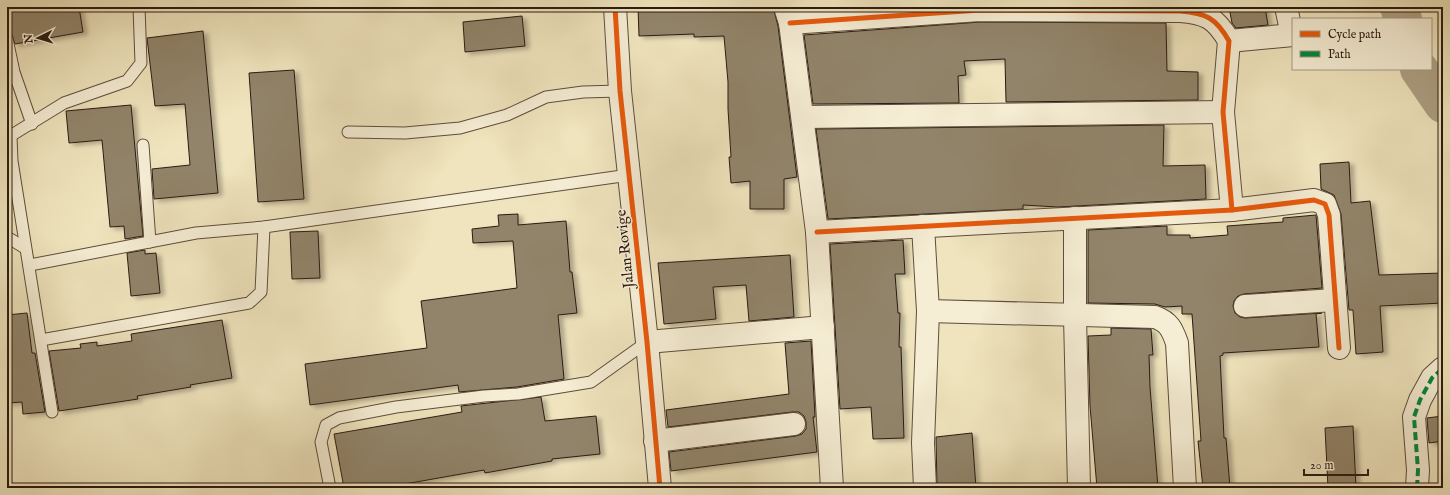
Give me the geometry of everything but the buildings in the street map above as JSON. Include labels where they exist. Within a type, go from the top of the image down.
[{"type":"street","points":[[1286,7],[1292,31]]},
{"type":"street","name":"Jalan Rovige","points":[[611,8],[647,342],[660,488]]},
{"type":"street","points":[[832,488],[817,232],[803,117],[787,15],[979,9],[1082,8],[1180,9],[1196,12],[1211,18],[1229,41],[1223,112],[1232,210]]},
{"type":"street","points":[[1229,41],[1292,35]]},
{"type":"street","points":[[803,117],[1223,112]]},
{"type":"street","points":[[817,232],[1232,210],[1300,200],[1314,200],[1325,204],[1329,215],[1334,300],[1339,348]]},
{"type":"street","points":[[1075,218],[1075,316],[1079,488]]},
{"type":"street","points":[[923,226],[928,311],[924,443],[925,488]]},
{"type":"street","points":[[1245,306],[1334,300]]},
{"type":"street","points":[[928,311],[1155,317],[1163,320],[1172,328],[1177,343],[1185,488]]},
{"type":"street","points":[[647,342],[822,327]]},
{"type":"street","points":[[1417,488],[1418,470],[1414,417],[1420,400],[1432,378],[1443,368]]},
{"type":"street","points":[[656,441],[794,424]]},
{"type":"lane","points":[[52,412],[9,138],[64,103],[127,82],[141,63],[139,7]]},
{"type":"lane","points":[[7,38],[14,72],[32,124]]},
{"type":"lane","points":[[348,132],[405,133],[460,128],[507,115],[546,97],[583,92],[620,91]]},
{"type":"lane","points":[[142,145],[150,242]]},
{"type":"lane","points":[[30,265],[196,233],[264,227],[629,175]]},
{"type":"lane","points":[[41,340],[249,303],[261,292],[264,227]]},
{"type":"lane","points":[[7,237],[26,248]]},
{"type":"lane","points":[[330,488],[321,442],[326,425],[339,418],[396,407],[484,396],[518,394],[591,382],[647,342]]},
{"type":"waterway","points":[[1399,7],[1403,18]]},
{"type":"waterway","points":[[1420,70],[1443,104]]},
{"type":"marked path","points":[[1417,488],[1418,470],[1414,417],[1420,400],[1432,378],[1443,368]]},
{"type":"cycle path","points":[[615,7],[620,91],[647,342],[660,488]]},
{"type":"cycle path","points":[[790,23],[980,10],[1180,11],[1204,15],[1220,27],[1229,41],[1223,112],[1232,210]]},
{"type":"cycle path","points":[[817,232],[1232,210],[1314,200],[1325,204],[1329,215],[1339,348]]}]
